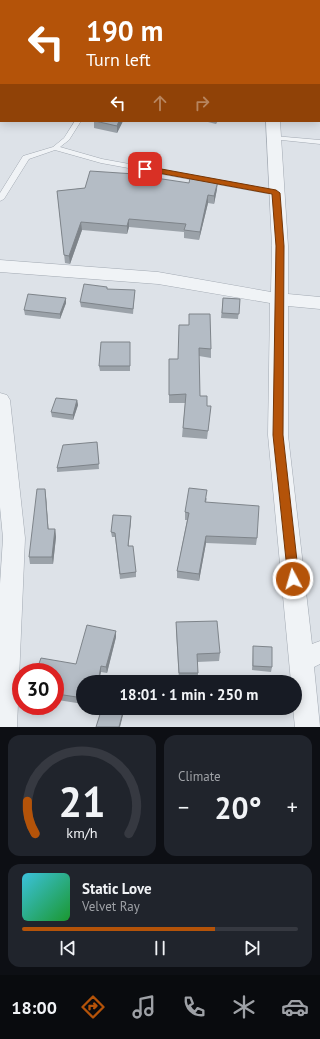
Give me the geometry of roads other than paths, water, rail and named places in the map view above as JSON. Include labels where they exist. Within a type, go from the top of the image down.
[{"type":"street","points":[[274,130],[276,193],[280,246],[278,435],[310,654],[308,727]]},
{"type":"street","points":[[0,266],[158,278],[280,299],[320,303]]},
{"type":"street","points":[[0,400],[14,538],[4,727]]},
{"type":"lane","points":[[0,199],[26,158],[55,148],[67,139],[77,122]]},
{"type":"lane","points":[[274,130],[320,142]]},
{"type":"lane","points":[[55,148],[101,161],[276,193]]}]
